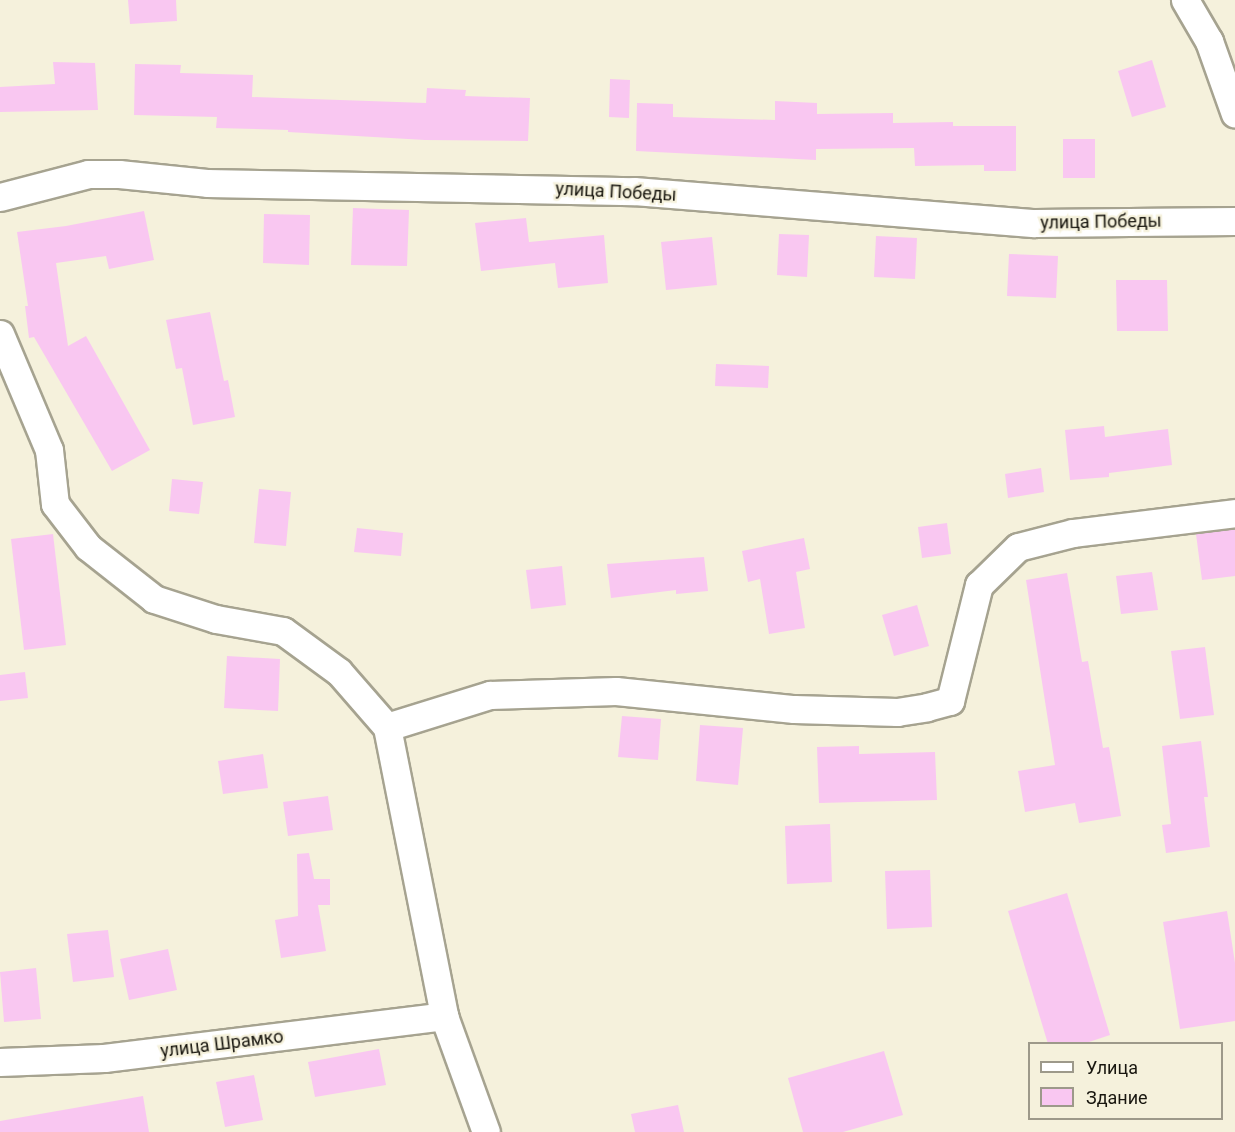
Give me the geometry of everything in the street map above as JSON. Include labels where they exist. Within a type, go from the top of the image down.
[{"type":"street","points":[[1185,0],[1209,41],[1235,114]]},
{"type":"street","name":"улица Победы","points":[[0,197],[88,174],[119,174],[207,183],[634,191],[1035,223],[1235,221]]},
{"type":"street","points":[[0,334],[49,450],[55,504],[88,547],[154,599],[216,619],[283,631],[339,672],[387,727],[444,1016],[486,1132]]},
{"type":"street","points":[[387,727],[490,695],[616,691],[794,710],[897,712],[927,707],[950,701],[979,585],[1018,547],[1072,533],[1235,513]]},
{"type":"street","name":"улица Шрамко","points":[[0,1062],[104,1058],[444,1016]]},
{"type":"building","points":[[128,0],[176,0],[177,21],[130,24]]},
{"type":"building","points":[[1152,60],[1166,107],[1132,117],[1118,71]]},
{"type":"building","points":[[53,62],[95,63],[98,110],[0,112],[0,87],[55,84]]},
{"type":"building","points":[[135,64],[181,65],[180,73],[253,75],[252,97],[426,103],[427,88],[466,90],[465,96],[530,98],[528,141],[425,140],[288,132],[288,130],[216,128],[217,117],[134,115]]},
{"type":"building","points":[[610,79],[630,80],[629,118],[609,117]]},
{"type":"building","points":[[775,101],[817,103],[817,114],[893,113],[893,123],[953,122],[953,126],[1016,126],[1016,171],[984,171],[984,165],[915,166],[914,148],[816,149],[816,160],[636,151],[637,103],[673,104],[673,117],[775,120]]},
{"type":"building","points":[[1063,139],[1095,139],[1095,178],[1063,178]]},
{"type":"building","points":[[353,208],[409,210],[407,266],[351,265]]},
{"type":"building","points":[[144,211],[154,260],[109,269],[106,256],[56,263],[68,346],[86,336],[150,450],[112,471],[34,337],[29,338],[25,306],[28,306],[17,232],[66,226]]},
{"type":"building","points":[[264,214],[310,215],[309,265],[263,263]]},
{"type":"building","points":[[526,218],[529,242],[604,235],[608,283],[558,288],[555,263],[481,271],[475,223]]},
{"type":"building","points":[[779,234],[809,235],[807,277],[777,275]]},
{"type":"building","points":[[876,236],[917,238],[915,279],[874,277]]},
{"type":"building","points":[[712,237],[717,285],[666,290],[661,242]]},
{"type":"building","points":[[1009,254],[1058,256],[1056,298],[1007,296]]},
{"type":"building","points":[[1116,280],[1167,280],[1168,331],[1117,331]]},
{"type":"building","points":[[210,312],[224,381],[228,380],[235,417],[193,425],[182,368],[176,369],[166,320]]},
{"type":"building","points":[[716,364],[769,366],[768,388],[715,386]]},
{"type":"building","points":[[1104,426],[1105,437],[1168,429],[1172,465],[1109,473],[1109,477],[1070,480],[1065,430]]},
{"type":"building","points":[[1041,468],[1044,492],[1008,498],[1005,474]]},
{"type":"building","points":[[172,479],[203,482],[199,514],[169,511]]},
{"type":"building","points":[[259,489],[291,492],[286,546],[254,543]]},
{"type":"building","points":[[947,523],[951,554],[922,558],[918,527]]},
{"type":"building","points":[[357,528],[403,533],[401,556],[354,552]]},
{"type":"building","points":[[1235,529],[1235,576],[1202,580],[1196,534]]},
{"type":"building","points":[[53,534],[66,645],[24,650],[11,539]]},
{"type":"building","points":[[804,538],[810,569],[796,572],[805,628],[769,634],[760,579],[748,582],[742,551]]},
{"type":"building","points":[[704,557],[708,591],[676,594],[676,590],[611,598],[607,564]]},
{"type":"building","points":[[562,566],[566,605],[531,609],[526,570]]},
{"type":"building","points":[[1152,572],[1158,610],[1121,614],[1116,576]]},
{"type":"building","points":[[1067,573],[1082,662],[1088,661],[1103,748],[1109,747],[1121,816],[1079,823],[1075,803],[1025,812],[1018,771],[1055,765],[1026,580]]},
{"type":"building","points":[[917,605],[929,646],[894,656],[882,615]]},
{"type":"building","points":[[1205,647],[1214,715],[1180,719],[1171,651]]},
{"type":"building","points":[[227,656],[280,659],[278,711],[224,708]]},
{"type":"building","points":[[25,672],[28,698],[0,701],[0,675]]},
{"type":"building","points":[[622,716],[661,719],[658,760],[618,757]]},
{"type":"building","points":[[700,725],[743,728],[738,785],[696,781]]},
{"type":"building","points":[[1201,741],[1208,797],[1204,797],[1210,847],[1166,853],[1162,825],[1171,824],[1162,746]]},
{"type":"building","points":[[859,746],[859,754],[935,752],[937,800],[819,803],[817,747]]},
{"type":"building","points":[[263,754],[268,788],[223,794],[218,761]]},
{"type":"building","points":[[328,796],[333,830],[288,836],[283,802]]},
{"type":"building","points":[[830,824],[832,882],[787,884],[785,826]]},
{"type":"building","points":[[309,853],[314,879],[330,879],[330,905],[318,905],[326,951],[281,958],[275,920],[298,916],[297,854]]},
{"type":"building","points":[[930,870],[932,927],[887,929],[885,871]]},
{"type":"building","points":[[1067,893],[1110,1035],[1089,1042],[1047,1042],[1008,911]]},
{"type":"building","points":[[1227,911],[1235,963],[1235,1021],[1180,1029],[1163,922]]},
{"type":"building","points":[[108,930],[114,977],[73,982],[67,934]]},
{"type":"building","points":[[168,949],[177,990],[129,1000],[120,959]]},
{"type":"building","points":[[36,968],[41,1019],[4,1022],[0,972]]},
{"type":"building","points":[[379,1049],[386,1085],[315,1097],[308,1062]]},
{"type":"building","points":[[884,1051],[903,1115],[843,1132],[803,1132],[788,1078]]},
{"type":"building","points":[[254,1075],[263,1120],[225,1127],[216,1082]]},
{"type":"building","points":[[143,1096],[149,1132],[0,1132],[0,1121]]},
{"type":"building","points":[[678,1105],[684,1132],[635,1132],[631,1114]]}]
